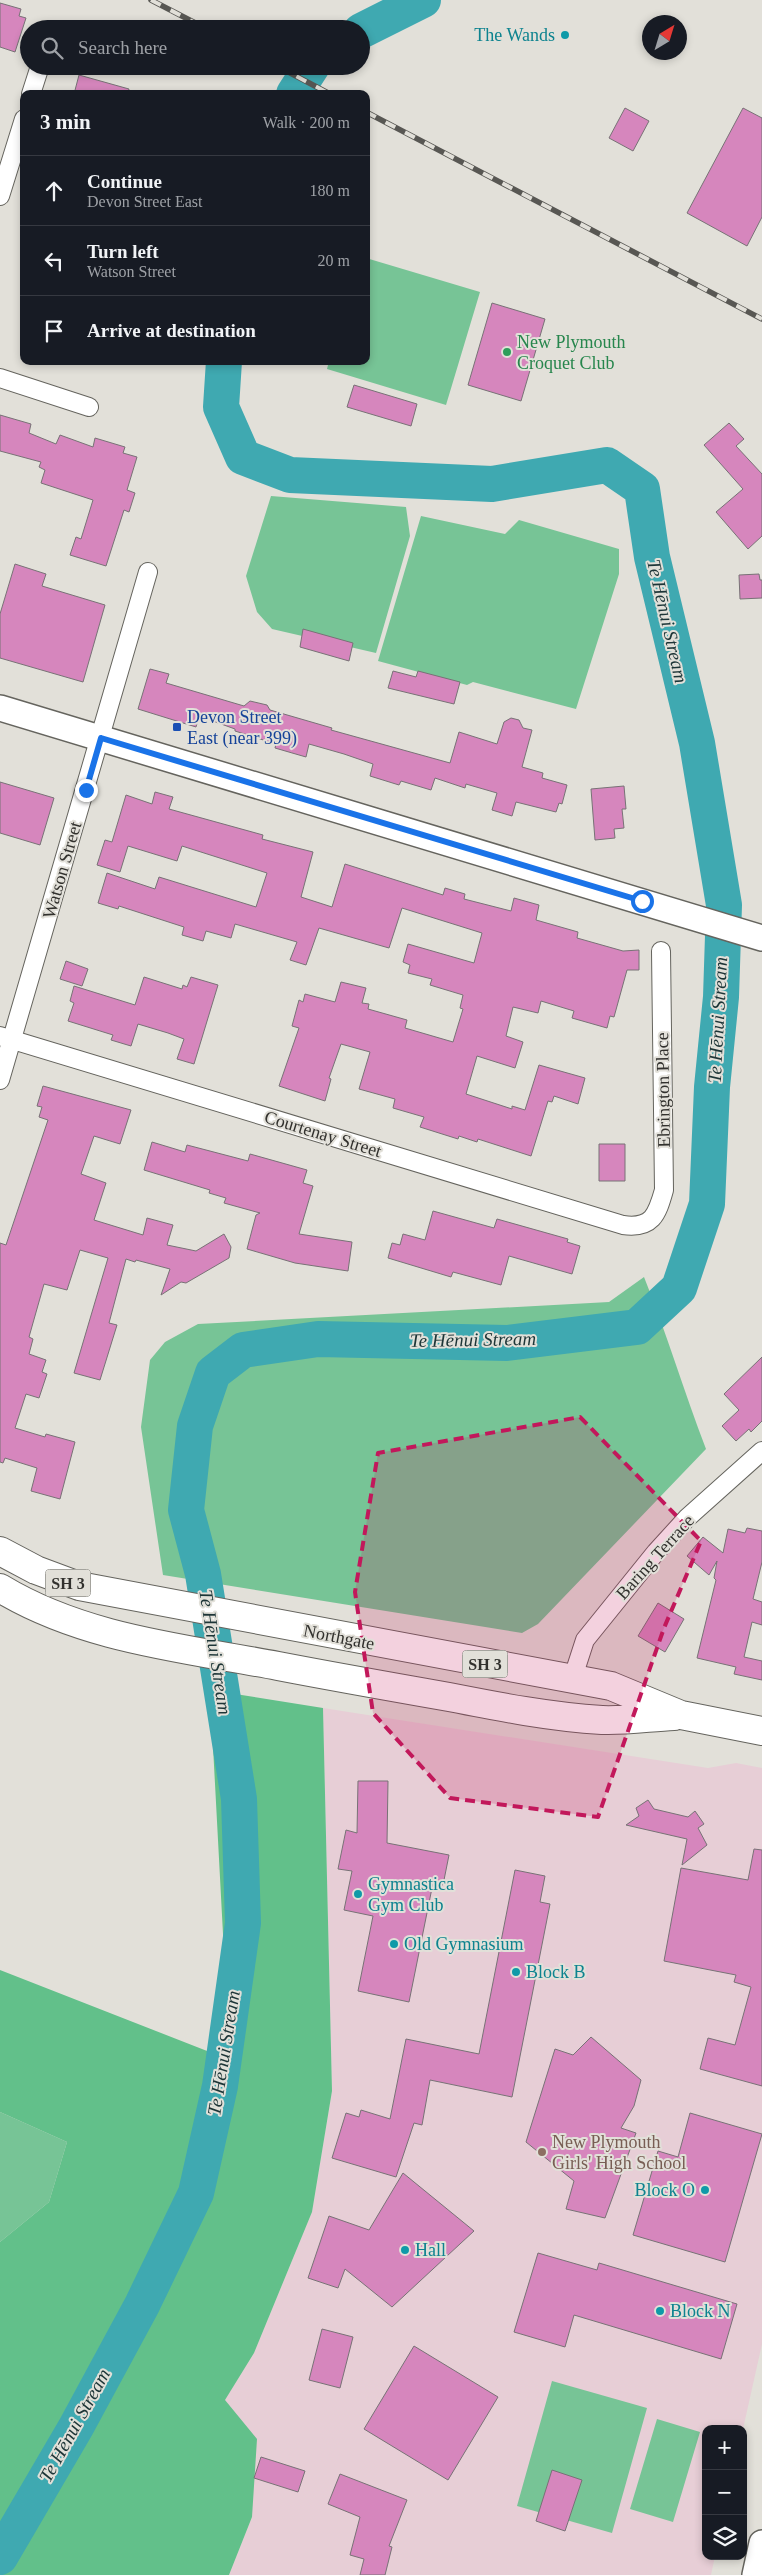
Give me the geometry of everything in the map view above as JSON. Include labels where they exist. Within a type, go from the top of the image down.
[{"type":"highway","name":"Northgate","points":[[0,1550],[30,1567],[64,1581],[142,1599],[611,1686],[681,1715],[762,1730]]},
{"type":"highway","name":"Northgate","points":[[0,1588],[53,1615],[112,1634],[302,1670],[502,1707],[569,1716],[604,1720],[681,1715]]},
{"type":"main road","points":[[0,708],[759,937]]},
{"type":"main road","points":[[755,2575],[762,2543]]},
{"type":"street","points":[[32,90],[37,75]]},
{"type":"street","points":[[0,196],[20,131]]},
{"type":"street","points":[[0,378],[89,407]]},
{"type":"street","name":"Watson Street","points":[[0,1080],[6,1038],[101,738],[148,572]]},
{"type":"street","name":"Ebrington Place","points":[[647,1223],[658,1211],[664,1190],[661,951]]},
{"type":"street","name":"Courtenay Street","points":[[6,1038],[623,1225],[637,1227],[647,1223]]},
{"type":"street","name":"Baring Terrace","points":[[572,1680],[585,1640],[656,1552],[688,1518],[762,1450]]},
{"type":"highlighted area","points":[[580,1417],[701,1541],[664,1628],[598,1817],[450,1798],[373,1713],[355,1592],[378,1453]]},
{"type":"shaded area","name":"New Plymouth Girls' High School","points":[[323,1708],[708,1768],[736,1763],[762,1768],[762,2344],[744,2425],[702,2425],[702,2560],[714,2560],[711,2575],[229,2575],[252,2517],[224,2401],[254,2353],[312,2212],[332,2091]]},
{"type":"green space","points":[[370,259],[480,292],[446,405],[327,369],[328,365],[370,365]]},
{"type":"green space","points":[[271,496],[406,507],[410,536],[376,653],[272,629],[257,612],[246,576]]},
{"type":"green space","points":[[421,516],[505,534],[519,520],[619,549],[619,574],[576,709],[473,682],[467,685],[378,661]]},
{"type":"green space","points":[[644,1277],[706,1449],[538,1624],[522,1633],[163,1575],[141,1427],[150,1360],[165,1342],[198,1324],[609,1302]]},
{"type":"green space","points":[[210,1690],[323,1708],[332,2091],[312,2212],[254,2353],[225,2400],[257,2439],[252,2517],[229,2575],[0,2575],[0,2242],[49,2202],[67,2142],[0,2112],[0,1970],[225,2058],[223,1934]]},
{"type":"green space","points":[[0,2112],[67,2142],[49,2202],[0,2242]]},
{"type":"green space","points":[[552,2381],[647,2408],[612,2533],[517,2506]]},
{"type":"green space","points":[[657,2419],[700,2432],[673,2522],[630,2509]]},
{"type":"building","points":[[0,3],[21,9],[19,16],[26,18],[25,20],[20,20],[20,37],[15,52],[0,47]]},
{"type":"building","points":[[79,75],[129,89],[129,90],[75,90]]},
{"type":"building","points":[[625,108],[649,121],[633,151],[609,138]]},
{"type":"building","points":[[743,108],[762,118],[762,217],[747,246],[687,213]]},
{"type":"building","name":"New Plymouth Croquet Club","points":[[492,303],[545,319],[521,401],[468,385]]},
{"type":"building","points":[[354,385],[417,404],[411,426],[347,407]]},
{"type":"building","points":[[0,415],[31,424],[29,433],[56,444],[60,435],[93,447],[95,438],[125,447],[123,453],[137,457],[127,490],[135,493],[129,512],[124,510],[106,566],[70,555],[76,537],[81,539],[93,500],[41,483],[45,470],[39,467],[41,462],[0,451]]},
{"type":"building","points":[[729,423],[744,439],[736,446],[762,474],[762,536],[748,549],[716,512],[743,489],[704,445]]},
{"type":"building","points":[[15,564],[46,574],[42,586],[105,605],[83,682],[0,658],[0,614]]},
{"type":"building","points":[[759,574],[760,580],[762,580],[762,598],[740,599],[739,575]]},
{"type":"building","points":[[303,629],[353,643],[349,661],[300,647]]},
{"type":"building","points":[[150,669],[169,674],[166,683],[244,706],[250,701],[267,705],[270,710],[332,728],[331,730],[450,763],[459,732],[497,744],[504,722],[511,718],[519,720],[523,728],[532,730],[522,767],[543,773],[542,778],[567,785],[562,804],[559,803],[556,812],[516,802],[512,816],[492,810],[497,793],[466,784],[465,788],[435,778],[431,790],[401,781],[399,785],[370,776],[373,764],[344,754],[309,744],[306,757],[275,748],[276,744],[235,731],[235,729],[199,716],[196,727],[138,709]]},
{"type":"building","points":[[393,671],[416,677],[418,671],[460,682],[454,704],[388,688]]},
{"type":"building","points":[[0,782],[54,798],[40,845],[0,833]]},
{"type":"building","points":[[624,786],[626,809],[622,809],[624,828],[614,829],[615,838],[595,840],[591,789]]},
{"type":"building","points":[[155,792],[173,797],[169,809],[263,835],[262,839],[313,852],[301,897],[332,907],[345,864],[443,895],[445,888],[465,894],[464,899],[511,911],[514,898],[539,905],[536,920],[578,932],[577,938],[623,951],[639,950],[639,970],[627,970],[614,1017],[610,1016],[607,1028],[572,1018],[574,1011],[541,1001],[538,1013],[513,1007],[506,1036],[523,1042],[515,1068],[477,1056],[466,1094],[512,1109],[512,1106],[525,1110],[539,1065],[585,1078],[578,1104],[554,1096],[552,1102],[548,1101],[531,1156],[478,1139],[477,1142],[459,1136],[458,1139],[420,1127],[424,1117],[393,1108],[395,1099],[359,1089],[370,1052],[341,1044],[329,1078],[331,1079],[325,1101],[279,1086],[299,1028],[292,1026],[299,1000],[303,1002],[305,994],[335,1002],[341,982],[366,988],[362,1003],[369,1004],[368,1009],[407,1020],[405,1028],[453,1042],[463,1009],[460,1008],[463,995],[430,985],[432,979],[408,973],[410,965],[403,962],[408,944],[474,963],[482,933],[402,908],[389,948],[319,928],[306,965],[290,960],[297,942],[235,924],[231,938],[206,931],[203,941],[182,935],[184,927],[119,906],[118,909],[98,903],[107,873],[155,889],[159,877],[256,907],[267,873],[182,846],[177,861],[128,846],[120,872],[97,865],[105,840],[112,842],[126,795],[152,804]]},
{"type":"building","points":[[66,961],[88,969],[82,986],[60,979]]},
{"type":"building","points":[[144,977],[182,989],[183,985],[187,987],[191,977],[218,985],[194,1064],[177,1059],[184,1039],[168,1033],[138,1024],[131,1046],[111,1040],[113,1035],[68,1021],[74,1003],[70,1001],[74,986],[135,1005]]},
{"type":"building","points":[[43,1086],[131,1110],[120,1144],[94,1136],[81,1174],[106,1183],[94,1220],[143,1235],[147,1218],[173,1225],[167,1245],[196,1251],[224,1234],[231,1247],[229,1258],[186,1283],[181,1282],[161,1295],[170,1269],[126,1259],[109,1323],[117,1325],[100,1380],[74,1373],[108,1258],[80,1250],[67,1290],[44,1284],[29,1337],[33,1339],[29,1354],[46,1360],[42,1372],[47,1374],[39,1398],[26,1394],[15,1428],[45,1437],[46,1434],[75,1442],[60,1499],[31,1491],[37,1468],[5,1458],[3,1463],[0,1462],[0,1243],[6,1245],[48,1120],[39,1117],[42,1107],[37,1106]]},
{"type":"building","points":[[152,1142],[185,1152],[187,1145],[248,1161],[250,1154],[307,1170],[303,1183],[313,1186],[299,1234],[352,1242],[348,1271],[295,1263],[247,1249],[256,1215],[260,1213],[224,1203],[226,1198],[209,1193],[210,1190],[144,1170]]},
{"type":"building","points":[[599,1144],[625,1144],[625,1181],[599,1181]]},
{"type":"building","points":[[433,1211],[494,1228],[497,1219],[568,1239],[567,1242],[580,1246],[572,1274],[509,1256],[501,1285],[453,1272],[451,1277],[388,1258],[392,1243],[400,1245],[403,1234],[425,1240]]},
{"type":"building","points":[[762,1357],[762,1421],[751,1432],[749,1429],[736,1441],[722,1426],[739,1410],[724,1394]]},
{"type":"building","points":[[747,1528],[762,1531],[762,1562],[753,1599],[762,1602],[762,1625],[752,1622],[744,1657],[762,1661],[762,1680],[734,1674],[736,1667],[697,1658],[716,1580],[714,1578],[717,1561],[709,1575],[687,1556],[703,1537],[723,1553],[728,1529],[745,1533]]},
{"type":"building","points":[[658,1603],[684,1619],[665,1652],[638,1636]]},
{"type":"building","points":[[358,1781],[388,1781],[387,1843],[449,1855],[443,1885],[433,1883],[409,2002],[358,1991],[373,1916],[344,1910],[352,1871],[338,1869],[346,1830],[357,1833]]},
{"type":"building","points":[[648,1800],[654,1809],[688,1817],[695,1811],[704,1824],[698,1828],[707,1845],[682,1865],[687,1839],[626,1825],[639,1816],[636,1808]]},
{"type":"building","points":[[754,1849],[762,1850],[762,2086],[700,2069],[708,2038],[735,2045],[751,1987],[734,1982],[736,1975],[664,1961],[681,1868],[748,1880]]},
{"type":"building","name":"Block B","points":[[515,1870],[545,1876],[540,1902],[550,1904],[512,2097],[430,2080],[422,2125],[414,2123],[396,2177],[332,2158],[346,2113],[359,2117],[361,2110],[390,2119],[406,2039],[479,2054]]},
{"type":"building","points":[[591,2037],[641,2080],[634,2106],[621,2128],[636,2133],[605,2218],[566,2209],[574,2181],[526,2142],[555,2049],[573,2055]]},
{"type":"building","name":"Block O","points":[[690,2113],[762,2134],[725,2262],[633,2235],[658,2151],[678,2157]]},
{"type":"building","name":"Hall","points":[[403,2173],[474,2231],[392,2307],[345,2269],[338,2288],[308,2278],[329,2216],[369,2230]]},
{"type":"building","name":"Block N","points":[[538,2253],[597,2270],[599,2263],[737,2304],[721,2359],[574,2315],[565,2347],[514,2332]]},
{"type":"building","points":[[322,2329],[353,2337],[340,2388],[309,2380]]},
{"type":"building","points":[[414,2346],[498,2397],[448,2480],[364,2429]]},
{"type":"building","points":[[261,2457],[305,2471],[298,2492],[254,2478]]},
{"type":"building","points":[[552,2470],[582,2480],[565,2531],[536,2521]]},
{"type":"building","points":[[340,2474],[407,2500],[389,2546],[392,2547],[385,2575],[360,2575],[364,2559],[350,2555],[360,2517],[328,2504]]},
{"type":"waterway","name":"Te Hēnui Stream","points":[[370,26],[423,0]]},
{"type":"waterway","name":"Te Hēnui Stream","points":[[297,90],[306,75]]},
{"type":"waterway","name":"Te Hēnui Stream","points":[[0,2557],[76,2427],[142,2305],[196,2193],[220,2086],[243,1923],[239,1799],[203,1574],[186,1510],[195,1426],[213,1373],[243,1350],[318,1339],[507,1343],[637,1327],[679,1288],[707,1204],[712,1087],[721,997],[724,905],[697,743],[652,557],[642,489],[607,465],[492,484],[290,475],[243,457],[221,407],[224,365]]},
{"type":"railway","points":[[151,0],[190,20]]},
{"type":"railway","points":[[294,75],[322,90]]},
{"type":"railway","points":[[370,114],[762,319]]},
{"type":"place","name":"The Wands","points":[[565,35]]},
{"type":"place","name":"New Plymouth Croquet Club","points":[[507,352]]},
{"type":"place","name":"Devon Street East (near 399)","points":[[177,727]]},
{"type":"place","name":"Gymnastica Gym Club","points":[[358,1894]]},
{"type":"place","name":"Old Gymnasium","points":[[394,1944]]},
{"type":"place","name":"Block B","points":[[516,1972]]},
{"type":"place","name":"New Plymouth Girls' High School","points":[[542,2152]]},
{"type":"place","name":"Block O","points":[[705,2190]]},
{"type":"place","name":"Hall","points":[[405,2250]]},
{"type":"place","name":"Block N","points":[[660,2311]]},
{"type":"route","points":[[86,790],[101,738],[642,901]]}]
